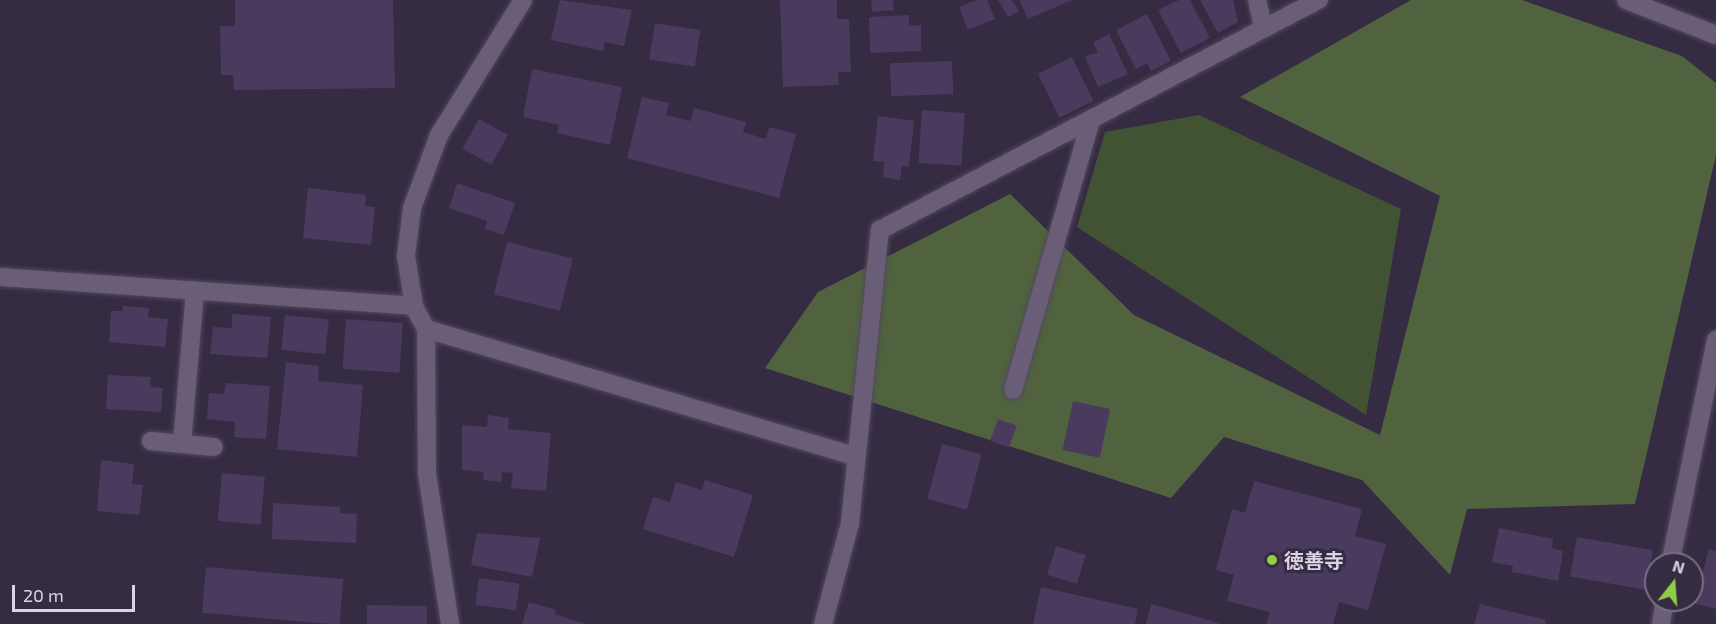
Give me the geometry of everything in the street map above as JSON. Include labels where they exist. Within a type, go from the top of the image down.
[{"type":"street","points":[[450,624],[427,473],[426,329],[414,306],[406,256],[412,208],[439,135],[523,0]]},
{"type":"street","points":[[1257,0],[1263,27]]},
{"type":"street","points":[[823,624],[850,523],[855,456],[880,230],[1090,124],[1263,27],[1319,0]]},
{"type":"street","points":[[1626,0],[1716,35]]},
{"type":"street","points":[[1014,390],[1090,124]]},
{"type":"street","points":[[0,277],[414,306]]},
{"type":"street","points":[[182,443],[195,291]]},
{"type":"street","points":[[426,329],[855,456]]},
{"type":"street","points":[[1672,552],[1716,340]]},
{"type":"street","points":[[151,441],[214,447]]},
{"type":"green space","points":[[1411,0],[1522,0],[1682,56],[1716,83],[1716,155],[1635,504],[1467,509],[1450,575],[1362,480],[1224,437],[1171,498],[765,368],[818,292],[1010,194],[1134,315],[1380,435],[1440,196],[1240,97]]},
{"type":"green space","points":[[1199,115],[1401,209],[1366,415],[1077,227],[1105,132]]},
{"type":"building","points":[[235,0],[393,0],[395,88],[234,90],[233,75],[221,75],[220,26],[235,26]]},
{"type":"building","points":[[560,0],[632,10],[624,46],[605,42],[603,51],[551,40]]},
{"type":"building","points":[[780,0],[837,0],[837,19],[849,19],[851,72],[838,72],[839,85],[783,87]]},
{"type":"building","points":[[871,0],[893,0],[894,10],[872,12]]},
{"type":"building","points":[[976,0],[987,0],[995,19],[968,30],[959,7]]},
{"type":"building","points":[[998,0],[1012,0],[1019,11],[1008,17]]},
{"type":"building","points":[[1019,0],[1072,0],[1028,19]]},
{"type":"building","points":[[1179,0],[1190,0],[1210,38],[1181,53],[1158,10]]},
{"type":"building","points":[[1200,0],[1233,0],[1238,22],[1218,33]]},
{"type":"building","points":[[1147,14],[1171,61],[1151,71],[1147,63],[1136,69],[1116,30]]},
{"type":"building","points":[[909,15],[909,26],[921,25],[921,51],[870,53],[869,17]]},
{"type":"building","points":[[655,23],[700,30],[695,67],[649,60]]},
{"type":"building","points":[[1109,34],[1128,74],[1098,87],[1085,57],[1098,52],[1093,42]]},
{"type":"building","points":[[1072,57],[1093,101],[1059,118],[1038,74]]},
{"type":"building","points":[[952,61],[953,94],[891,96],[890,63]]},
{"type":"building","points":[[532,69],[622,87],[610,145],[557,133],[559,125],[523,117]]},
{"type":"building","points":[[642,97],[669,103],[666,115],[691,121],[694,108],[746,122],[743,132],[766,139],[769,127],[796,134],[779,198],[627,158]]},
{"type":"building","points":[[922,110],[965,113],[961,166],[918,163]]},
{"type":"building","points":[[878,116],[914,121],[909,167],[902,166],[900,180],[883,177],[884,162],[873,161]]},
{"type":"building","points":[[479,119],[508,135],[491,165],[463,149]]},
{"type":"building","points":[[457,183],[515,203],[504,235],[485,229],[487,221],[449,208]]},
{"type":"building","points":[[308,188],[366,195],[365,206],[375,207],[371,245],[303,238]]},
{"type":"building","points":[[507,242],[573,258],[560,311],[494,294]]},
{"type":"building","points":[[123,306],[149,308],[148,317],[168,319],[165,347],[109,342],[111,311],[122,311]]},
{"type":"building","points":[[232,314],[271,317],[267,358],[210,354],[213,327],[232,328]]},
{"type":"building","points":[[285,315],[329,320],[325,354],[281,350]]},
{"type":"building","points":[[346,319],[403,323],[399,373],[343,369]]},
{"type":"building","points":[[286,362],[319,366],[318,381],[363,385],[357,457],[277,449]]},
{"type":"building","points":[[108,375],[151,377],[150,387],[163,388],[161,412],[106,409]]},
{"type":"building","points":[[226,383],[270,386],[266,439],[234,437],[235,422],[207,419],[209,393],[224,394]]},
{"type":"building","points":[[1073,401],[1110,409],[1100,458],[1063,450]]},
{"type":"building","points":[[488,415],[509,418],[508,429],[551,433],[546,491],[511,488],[513,473],[502,472],[501,482],[483,480],[484,472],[462,470],[462,425],[487,427]]},
{"type":"building","points":[[998,419],[1017,426],[1009,447],[990,441]]},
{"type":"building","points":[[942,444],[982,455],[967,510],[927,499]]},
{"type":"building","points":[[101,460],[134,464],[132,484],[143,485],[139,515],[97,511]]},
{"type":"building","points":[[222,473],[265,477],[261,525],[218,521]]},
{"type":"building","points":[[705,480],[753,495],[734,557],[643,529],[653,497],[670,502],[676,482],[702,490]]},
{"type":"building","points":[[1254,481],[1362,509],[1355,536],[1386,544],[1368,610],[1339,602],[1333,624],[1266,624],[1270,612],[1227,601],[1234,575],[1216,570],[1232,509],[1245,513]]},
{"type":"building","points":[[273,503],[340,507],[340,513],[357,514],[356,543],[272,539]]},
{"type":"building","points":[[1499,528],[1553,539],[1552,548],[1563,551],[1558,581],[1512,572],[1513,566],[1492,562]]},
{"type":"building","points":[[477,533],[540,538],[532,577],[471,565]]},
{"type":"building","points":[[1577,537],[1653,550],[1644,552],[1644,589],[1570,576]]},
{"type":"building","points":[[1056,546],[1086,555],[1077,584],[1047,575]]},
{"type":"building","points":[[1709,549],[1716,551],[1716,609],[1704,606],[1704,567]]},
{"type":"building","points":[[206,567],[343,579],[340,624],[202,613]]},
{"type":"building","points":[[479,578],[520,584],[516,610],[475,605]]},
{"type":"building","points":[[1041,587],[1138,609],[1135,624],[1033,624]]},
{"type":"building","points":[[529,602],[556,610],[555,614],[585,624],[522,624]]},
{"type":"building","points":[[1151,604],[1219,623],[1219,624],[1146,624]]},
{"type":"building","points":[[1480,604],[1546,620],[1545,624],[1474,624]]},
{"type":"building","points":[[367,605],[427,606],[427,624],[367,624]]},
{"type":"place","name":"徳善寺","points":[[1272,560]]}]
